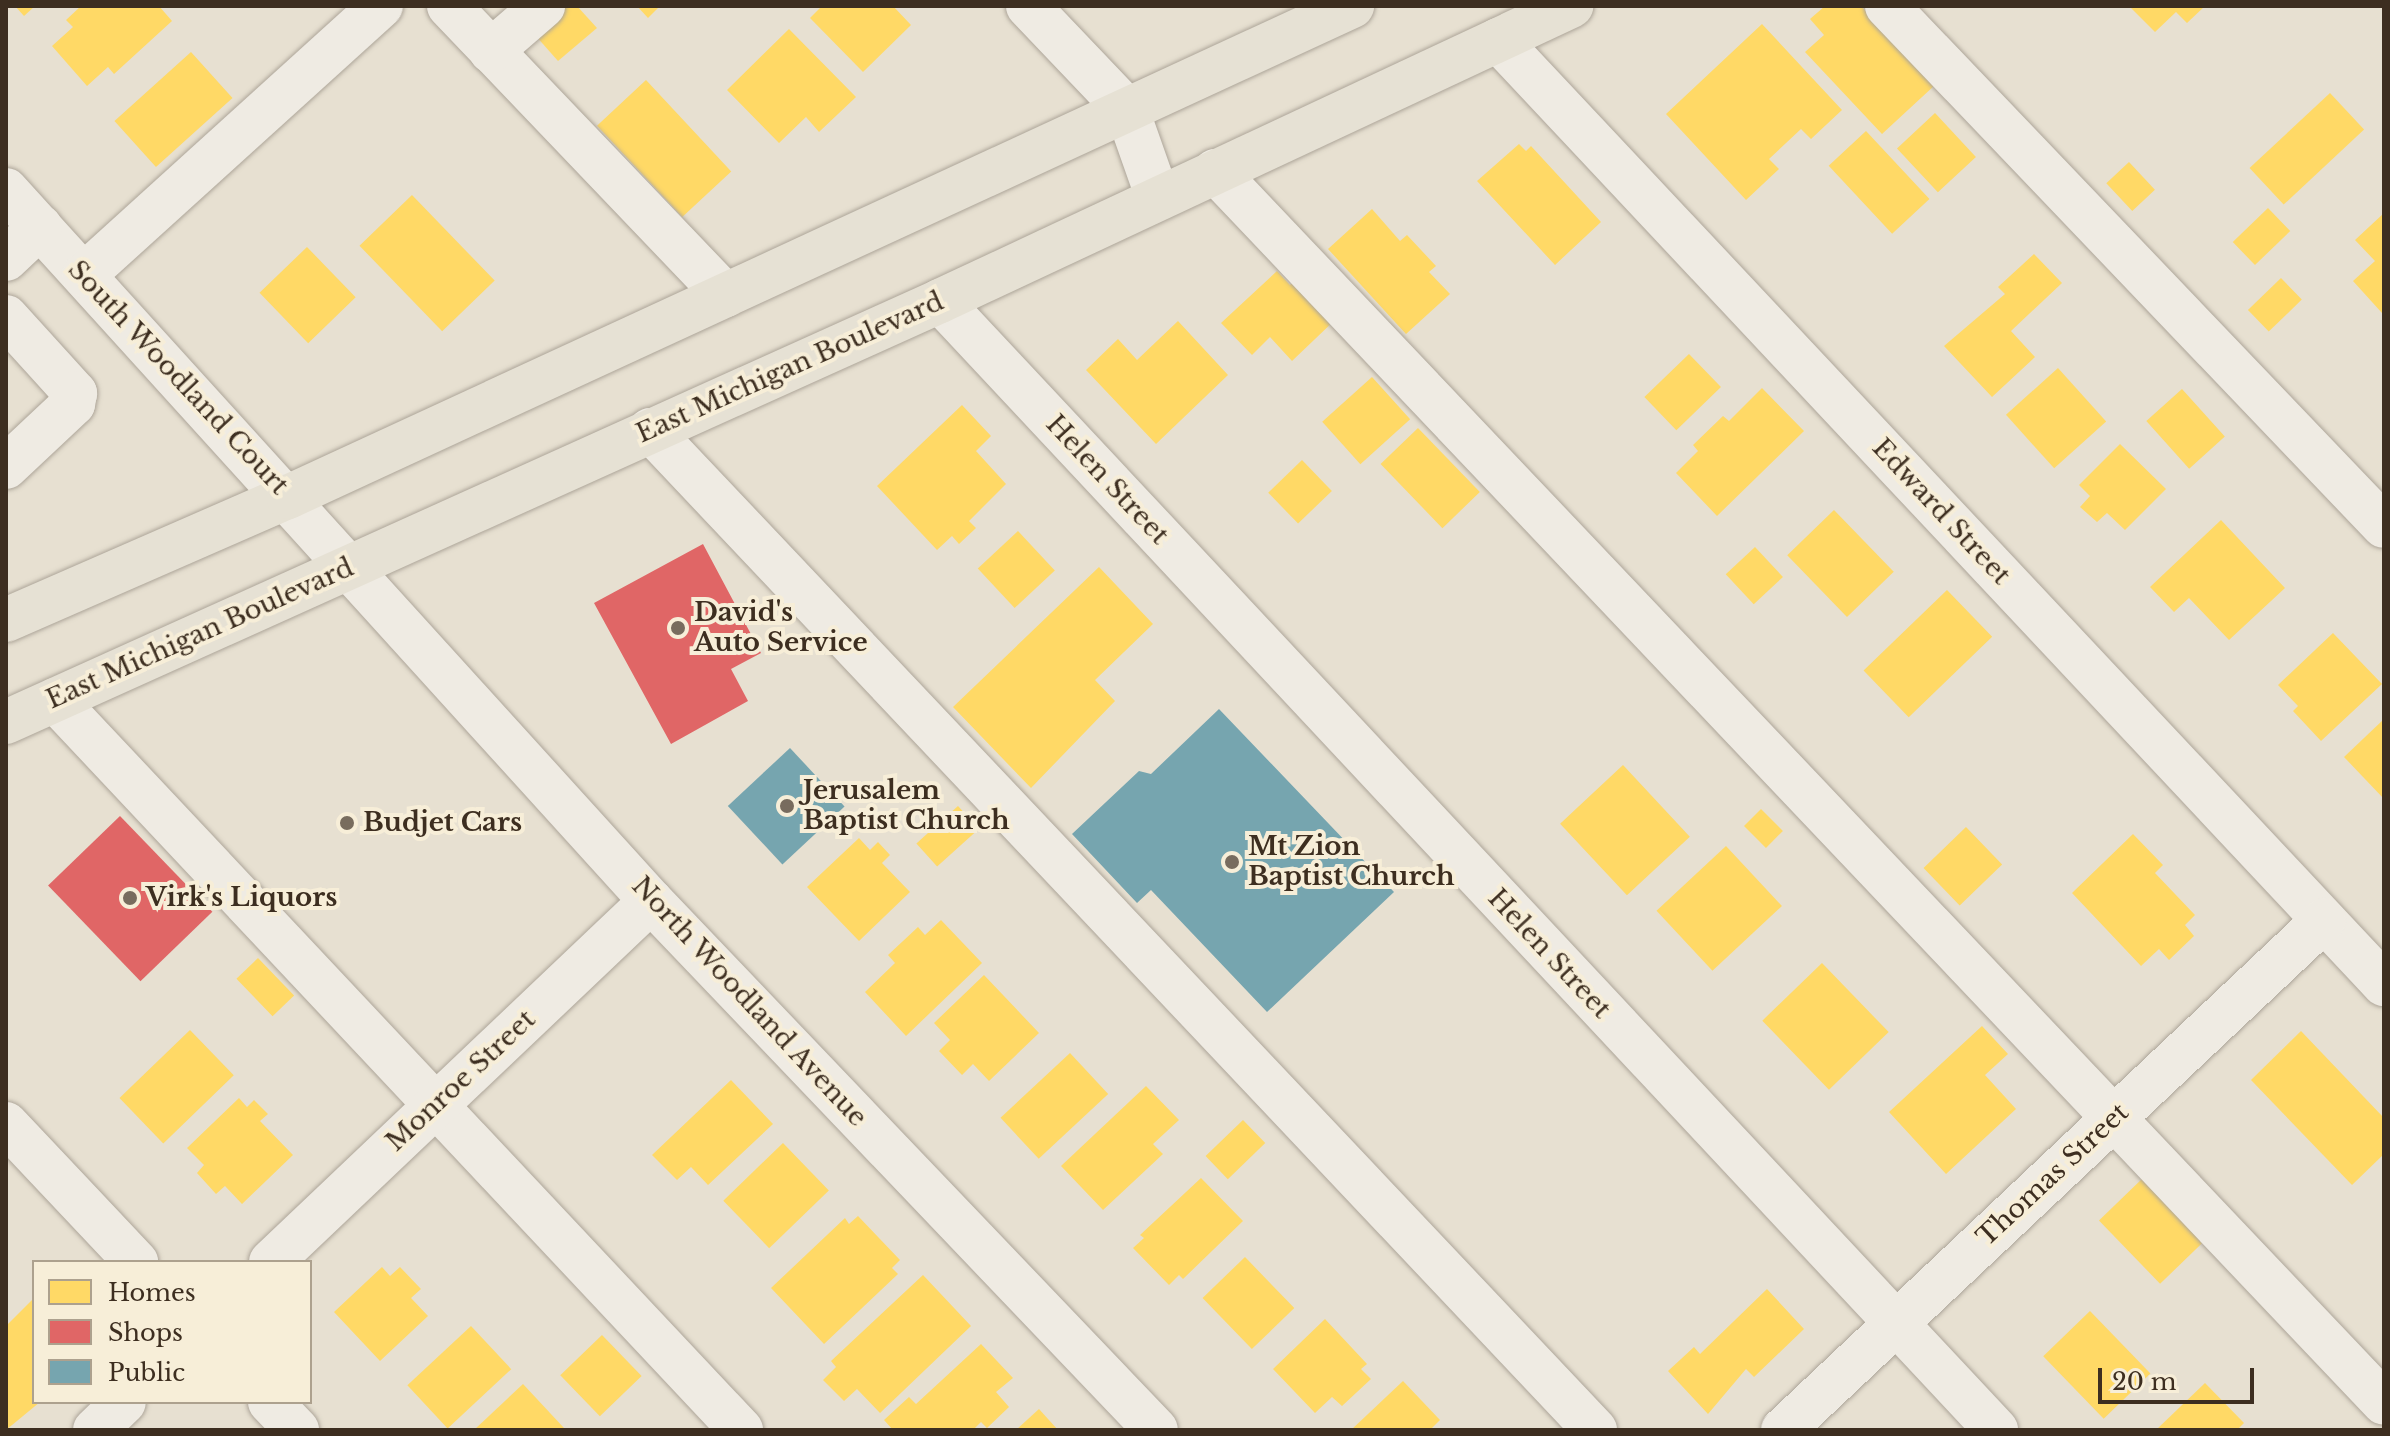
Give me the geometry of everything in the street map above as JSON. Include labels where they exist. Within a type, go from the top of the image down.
[{"type":"main road","points":[[6,620],[288,497],[1352,6]]},
{"type":"main road","name":"East Michigan Boulevard","points":[[6,722],[940,301],[1571,6]]},
{"type":"street","points":[[84,275],[381,6]]},
{"type":"street","points":[[449,6],[725,295]]},
{"type":"street","points":[[491,51],[543,6]]},
{"type":"street","points":[[1028,6],[1127,110],[1158,198]]},
{"type":"street","points":[[1887,6],[2384,526]]},
{"type":"street","name":"Edward Street","points":[[1498,40],[2384,984]]},
{"type":"street","points":[[1215,171],[2384,1403]]},
{"type":"street","name":"South Woodland Court","points":[[6,190],[351,565]]},
{"type":"street","points":[[6,259],[40,227]]},
{"type":"street","name":"Helen Street","points":[[940,301],[1996,1430]]},
{"type":"street","points":[[6,317],[75,393],[73,404],[6,467]]},
{"type":"street","points":[[650,430],[1595,1430]]},
{"type":"street","name":"North Woodland Avenue","points":[[351,565],[651,901],[1156,1430]]},
{"type":"street","points":[[55,700],[433,1107],[741,1430]]},
{"type":"street","name":"Monroe Street","points":[[273,1260],[651,901]]},
{"type":"street","name":"Thomas Street","points":[[1783,1430],[2324,920]]},
{"type":"street","points":[[6,1124],[134,1260]]},
{"type":"street","points":[[95,1430],[122,1404]]},
{"type":"street","points":[[272,1404],[297,1430]]},
{"type":"building: Homes","points":[[15,6],[35,6],[24,16]]},
{"type":"building: Homes","points":[[81,6],[159,6],[172,21],[114,74],[108,67],[87,86],[52,46],[73,27],[66,20]]},
{"type":"building: Homes","points":[[567,6],[577,6],[597,28],[558,61],[535,35]]},
{"type":"building: Homes","points":[[637,6],[660,6],[648,18]]},
{"type":"building: Homes","points":[[822,6],[893,6],[911,25],[863,72],[810,18]]},
{"type":"building: Homes","points":[[1825,6],[1861,6],[1935,85],[1882,134],[1805,52],[1824,35],[1810,19]]},
{"type":"building: Homes","points":[[2129,6],[2205,6],[2187,23],[2176,12],[2155,32]]},
{"type":"building: Homes","points":[[1762,24],[1842,110],[1811,139],[1801,129],[1769,159],[1779,169],[1746,200],[1666,114]]},
{"type":"building: Homes","points":[[789,29],[856,97],[819,132],[806,117],[779,143],[727,90]]},
{"type":"building: Homes","points":[[191,52],[232,98],[156,167],[114,121]]},
{"type":"building: Homes","points":[[646,80],[731,171],[682,217],[597,126]]},
{"type":"building: Homes","points":[[2330,93],[2364,130],[2284,205],[2250,168]]},
{"type":"building: Homes","points":[[1935,113],[1976,157],[1938,192],[1897,148]]},
{"type":"building: Homes","points":[[1866,131],[1929,199],[1892,234],[1829,166]]},
{"type":"building: Homes","points":[[1519,144],[1526,151],[1531,146],[1601,222],[1555,265],[1477,181]]},
{"type":"building: Homes","points":[[2129,162],[2155,190],[2132,211],[2106,183]]},
{"type":"building: Homes","points":[[412,195],[495,281],[442,331],[359,246]]},
{"type":"building: Homes","points":[[2268,208],[2290,231],[2255,265],[2233,242]]},
{"type":"building: Homes","points":[[1372,209],[1400,241],[1407,235],[1436,266],[1429,272],[1450,294],[1406,334],[1328,249]]},
{"type":"building: Homes","points":[[2384,213],[2382,313],[2353,281],[2375,261],[2355,240]]},
{"type":"building: Homes","points":[[307,247],[356,297],[308,343],[260,293]]},
{"type":"building: Homes","points":[[2034,254],[2062,283],[2011,331],[2035,357],[1992,397],[1944,346],[2005,294],[1998,287]]},
{"type":"building: Homes","points":[[1277,271],[1290,285],[1298,277],[1337,318],[1292,361],[1270,337],[1252,355],[1221,323]]},
{"type":"building: Homes","points":[[2281,278],[2302,300],[2269,332],[2248,310]]},
{"type":"building: Homes","points":[[1178,321],[1228,375],[1156,444],[1086,370],[1118,339],[1137,360]]},
{"type":"building: Homes","points":[[1689,354],[1721,387],[1676,430],[1644,397]]},
{"type":"building: Homes","points":[[2058,368],[2106,422],[2054,468],[2006,415]]},
{"type":"building: Homes","points":[[1372,377],[1410,419],[1360,464],[1322,422]]},
{"type":"building: Homes","points":[[1762,388],[1804,431],[1717,516],[1676,473],[1698,451],[1693,445],[1723,416],[1729,421]]},
{"type":"building: Homes","points":[[2182,389],[2225,437],[2189,469],[2146,421]]},
{"type":"building: Homes","points":[[962,405],[991,436],[976,451],[1006,484],[969,521],[976,528],[959,544],[952,536],[937,550],[877,486]]},
{"type":"building: Homes","points":[[1418,428],[1480,492],[1442,528],[1381,464]]},
{"type":"building: Homes","points":[[2120,444],[2166,489],[2125,530],[2107,513],[2097,522],[2080,507],[2090,496],[2079,485]]},
{"type":"building: Homes","points":[[1302,460],[1332,491],[1298,524],[1268,493]]},
{"type":"building: Homes","points":[[1834,510],[1894,572],[1847,617],[1787,555]]},
{"type":"building: Homes","points":[[2221,520],[2285,588],[2229,640],[2189,598],[2174,612],[2150,587]]},
{"type":"building: Homes","points":[[1018,531],[1055,570],[1015,608],[978,569]]},
{"type":"building: Homes","points":[[1755,547],[1783,577],[1754,604],[1726,574]]},
{"type":"building: Homes","points":[[1099,567],[1153,624],[1095,680],[1115,701],[1031,788],[953,707]]},
{"type":"building: Homes","points":[[1947,590],[1992,637],[1909,717],[1864,671]]},
{"type":"building: Homes","points":[[2333,633],[2382,684],[2321,741],[2293,711],[2298,706],[2278,685]]},
{"type":"building: Homes","points":[[2384,719],[2384,799],[2344,757]]},
{"type":"building: Homes","points":[[1623,765],[1690,837],[1627,895],[1560,824]]},
{"type":"building: Homes","points":[[958,806],[979,829],[937,867],[916,843]]},
{"type":"building: Homes","points":[[1761,809],[1783,831],[1766,848],[1744,826]]},
{"type":"building: Homes","points":[[1966,827],[2002,864],[1960,905],[1924,868]]},
{"type":"building: Homes","points":[[2133,834],[2163,865],[2155,873],[2195,915],[2185,925],[2194,936],[2169,960],[2159,949],[2141,966],[2072,893]]},
{"type":"building: Homes","points":[[859,838],[870,850],[878,842],[890,855],[882,863],[910,892],[859,941],[807,887]]},
{"type":"building: Homes","points":[[1726,846],[1782,906],[1712,971],[1657,911]]},
{"type":"building: Homes","points":[[941,920],[982,963],[906,1036],[865,992],[895,963],[888,955],[918,927],[925,935]]},
{"type":"building: Homes","points":[[258,958],[294,995],[273,1016],[236,979]]},
{"type":"building: Homes","points":[[1822,963],[1889,1032],[1829,1090],[1762,1021]]},
{"type":"building: Homes","points":[[984,975],[1039,1033],[989,1081],[973,1064],[962,1075],[939,1051],[950,1040],[934,1023]]},
{"type":"building: Homes","points":[[1982,1026],[2008,1054],[1985,1075],[2016,1109],[1946,1174],[1889,1112]]},
{"type":"building: Homes","points":[[190,1030],[234,1075],[163,1143],[120,1098]]},
{"type":"building: Homes","points":[[2301,1031],[2384,1118],[2384,1154],[2352,1185],[2251,1080]]},
{"type":"building: Homes","points":[[1070,1053],[1108,1094],[1039,1159],[1001,1118]]},
{"type":"building: Homes","points":[[731,1080],[773,1124],[708,1185],[691,1167],[677,1180],[652,1155]]},
{"type":"building: Homes","points":[[1146,1086],[1179,1120],[1153,1144],[1163,1154],[1103,1210],[1061,1166]]},
{"type":"building: Homes","points":[[239,1098],[247,1107],[254,1100],[268,1114],[260,1121],[293,1155],[242,1204],[225,1186],[216,1194],[197,1173],[204,1165],[187,1148]]},
{"type":"building: Homes","points":[[1243,1120],[1265,1143],[1228,1179],[1206,1156]]},
{"type":"building: Homes","points":[[783,1143],[829,1190],[769,1248],[723,1201]]},
{"type":"building: Homes","points":[[2145,1176],[2206,1239],[2160,1284],[2099,1220]]},
{"type":"building: Homes","points":[[1201,1178],[1243,1221],[1183,1279],[1179,1275],[1169,1285],[1133,1248],[1144,1238],[1140,1235]]},
{"type":"building: Homes","points":[[858,1216],[900,1260],[892,1268],[898,1274],[824,1344],[771,1288],[845,1218],[849,1224]]},
{"type":"building: Homes","points":[[1245,1257],[1294,1308],[1252,1349],[1203,1298]]},
{"type":"building: Homes","points":[[382,1267],[390,1276],[400,1267],[421,1289],[411,1298],[428,1316],[380,1361],[334,1312]]},
{"type":"building: Homes","points":[[923,1275],[971,1326],[880,1413],[857,1389],[844,1401],[823,1380],[836,1367],[831,1361]]},
{"type":"building: Homes","points":[[1767,1289],[1804,1329],[1754,1377],[1746,1369],[1708,1414],[1668,1371],[1694,1347],[1700,1354]]},
{"type":"building: Homes","points":[[32,1300],[32,1404],[38,1404],[6,1430],[6,1326]]},
{"type":"building: Homes","points":[[2090,1311],[2150,1374],[2104,1419],[2043,1356]]},
{"type":"building: Homes","points":[[1325,1319],[1367,1364],[1361,1369],[1371,1379],[1342,1406],[1332,1397],[1315,1413],[1273,1369]]},
{"type":"building: Homes","points":[[471,1326],[511,1369],[448,1428],[407,1385]]},
{"type":"building: Homes","points":[[602,1335],[642,1376],[600,1416],[560,1375]]},
{"type":"building: Homes","points":[[981,1344],[1013,1378],[996,1392],[1009,1407],[987,1428],[981,1422],[973,1430],[893,1430],[884,1420],[909,1397],[916,1404]]},
{"type":"building: Homes","points":[[1403,1381],[1440,1420],[1430,1430],[1351,1430]]},
{"type":"building: Homes","points":[[2205,1383],[2244,1423],[2237,1430],[2156,1430]]},
{"type":"building: Homes","points":[[523,1384],[564,1428],[474,1430]]},
{"type":"building: Homes","points":[[1039,1409],[1058,1430],[1016,1430]]},
{"type":"building: Shops","name":"David's Auto Service","points":[[703,544],[761,653],[731,669],[748,701],[671,744],[594,603]]},
{"type":"building: Shops","name":"Virk's Liquors","points":[[120,816],[212,912],[140,981],[48,885]]},
{"type":"building: Public","name":"Mt Zion Baptist Church","points":[[1219,709],[1394,892],[1267,1012],[1151,890],[1137,903],[1072,834],[1139,771],[1151,774]]},
{"type":"building: Public","name":"Jerusalem Baptist Church","points":[[790,748],[845,807],[782,864],[728,806]]},
{"type":"place","name":"David's Auto Service","points":[[678,628]]},
{"type":"place","name":"Jerusalem Baptist Church","points":[[787,806]]},
{"type":"place","name":"Budjet Cars","points":[[347,823]]},
{"type":"place","name":"Mt Zion Baptist Church","points":[[1232,862]]},
{"type":"place","name":"Virk's Liquors","points":[[130,898]]}]
